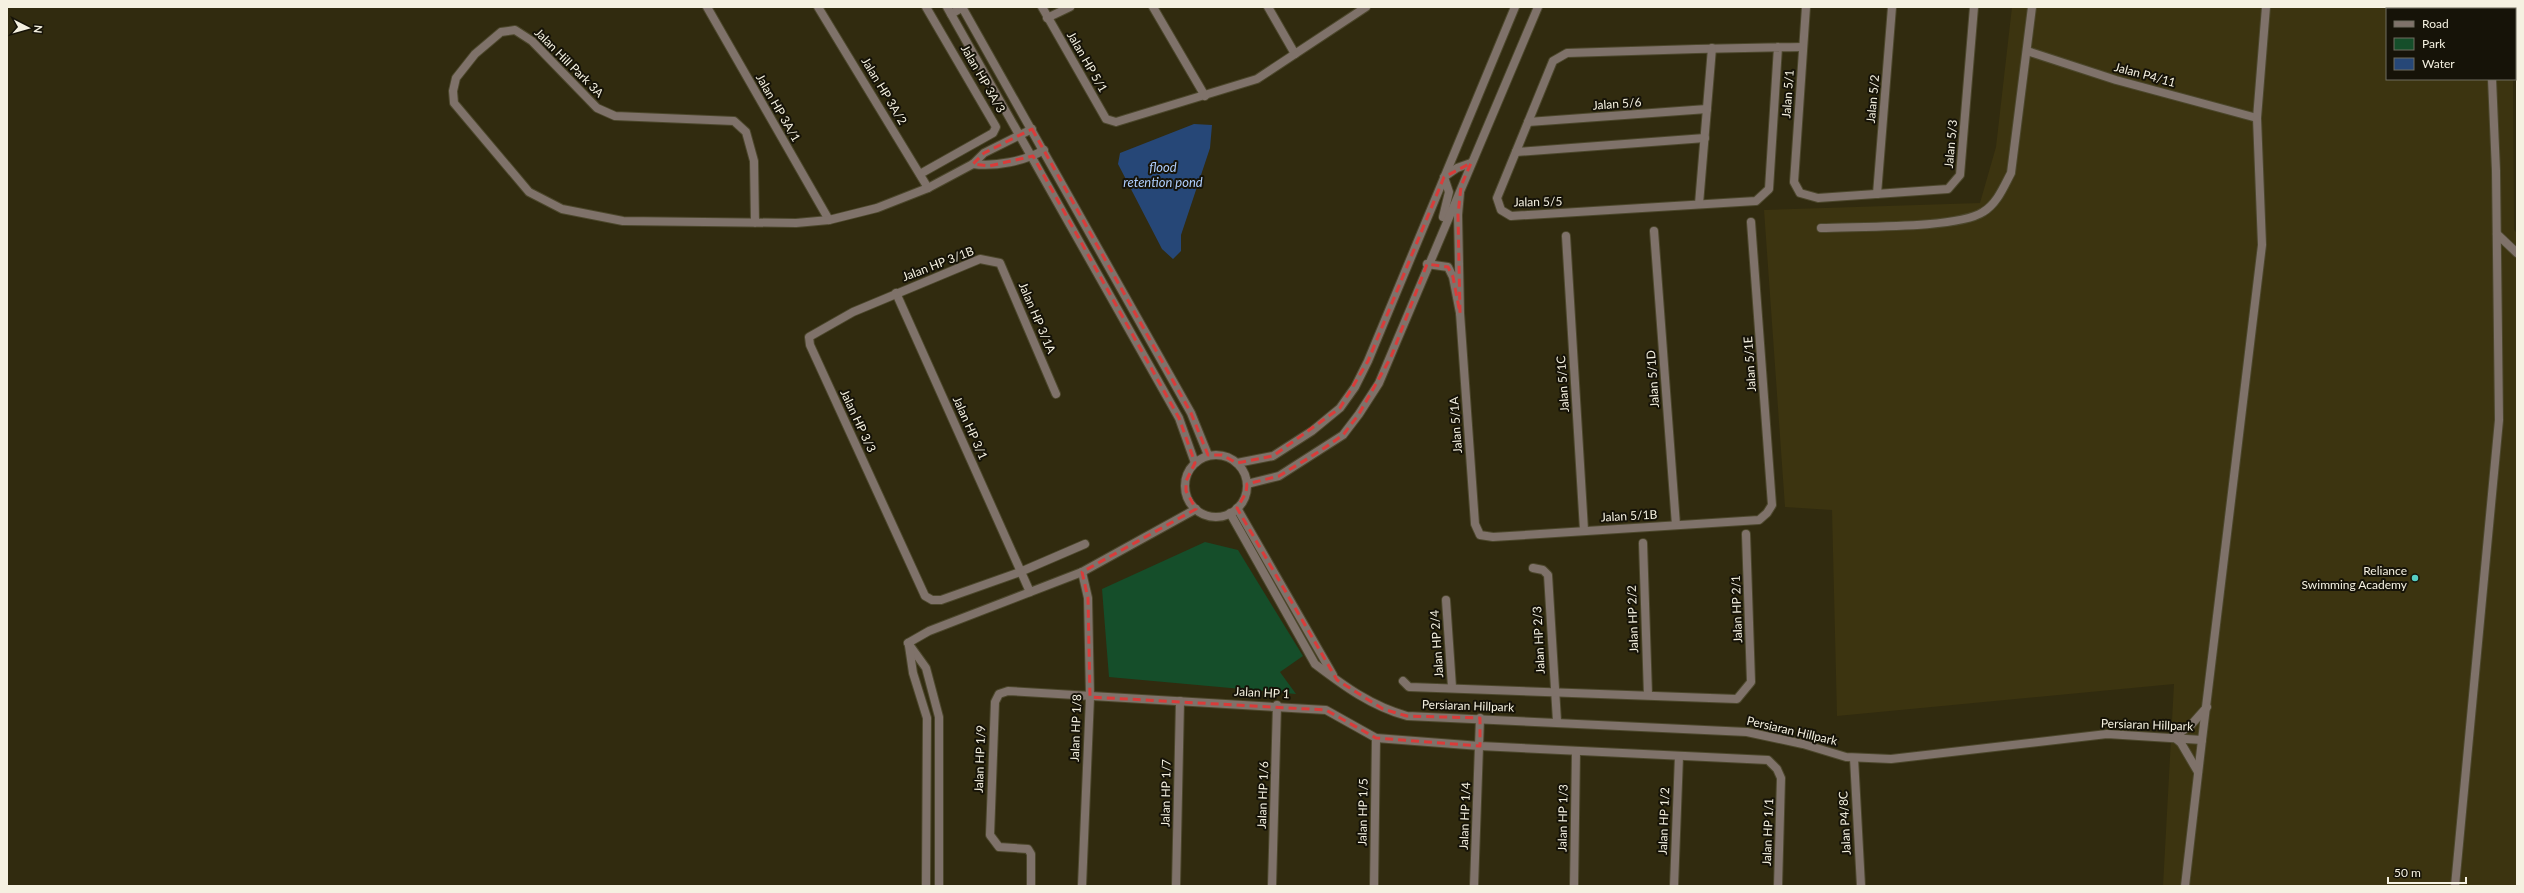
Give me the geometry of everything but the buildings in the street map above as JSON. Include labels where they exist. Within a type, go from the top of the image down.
[{"type":"street","name":"Jalan HP 3A/1","points":[[707,7],[829,220]]},
{"type":"street","name":"Jalan HP 3A/2","points":[[818,7],[928,188]]},
{"type":"street","name":"Jalan HP 3A/3","points":[[920,174],[993,133],[996,127],[926,7]]},
{"type":"street","points":[[1195,463],[1179,418],[1033,156],[949,10],[963,7],[1191,413],[1208,455]]},
{"type":"street","name":"Jalan HP 5/1","points":[[1042,7],[1106,119],[1116,122],[1206,96]]},
{"type":"street","points":[[1047,18],[1070,7]]},
{"type":"street","points":[[1153,7],[1206,96],[1257,79],[1366,7]]},
{"type":"street","points":[[1268,7],[1295,54]]},
{"type":"street","points":[[1237,463],[1273,456],[1312,431],[1343,402],[1355,387],[1368,361],[1515,7]]},
{"type":"street","points":[[1247,484],[1278,476],[1343,435],[1359,414],[1378,383],[1427,264],[1538,7]]},
{"type":"street","name":"Jalan 5/1","points":[[1794,182],[1806,7]]},
{"type":"street","name":"Jalan 5/2","points":[[1877,194],[1892,7]]},
{"type":"street","name":"Jalan 5/3","points":[[1794,182],[1800,193],[1818,198],[1948,189],[1960,175],[1974,7]]},
{"type":"street","points":[[1820,228],[1923,224],[1961,220],[1984,212],[1998,197],[2011,173],[2032,7]]},
{"type":"street","points":[[2185,886],[2262,245],[2257,118],[2266,7]]},
{"type":"street","name":"Jalan Hill Park 3A","points":[[755,223],[754,160],[746,132],[734,121],[615,116],[597,108],[532,41],[515,30],[501,32],[475,54],[456,78],[453,91],[454,104],[529,192],[562,209],[624,221],[755,223],[829,220],[878,208],[928,188],[973,164],[984,153],[1021,136],[1032,129]]},
{"type":"street","name":"Jalan 5/5","points":[[1778,47],[1768,190],[1756,201],[1511,216],[1501,210],[1497,198],[1553,61],[1567,53],[1712,48],[1778,47],[1803,47]]},
{"type":"street","points":[[1699,204],[1712,48]]},
{"type":"street","name":"Jalan P4/11","points":[[2027,51],[2116,80],[2257,118]]},
{"type":"street","points":[[2455,886],[2499,420],[2497,234],[2492,80]]},
{"type":"street","name":"Jalan 5/6","points":[[1528,122],[1707,109]]},
{"type":"street","points":[[1516,152],[1705,138]]},
{"type":"street","points":[[973,164],[989,166],[1033,156],[1044,150]]},
{"type":"street","points":[[1444,177],[1457,168],[1470,163]]},
{"type":"street","points":[[1436,245],[1449,192],[1444,177]]},
{"type":"street","points":[[1460,313],[1458,215],[1461,186]]},
{"type":"street","name":"Jalan 5/1E","points":[[1751,222],[1772,505]]},
{"type":"street","name":"Jalan 5/1D","points":[[1654,231],[1676,525]]},
{"type":"street","points":[[2497,234],[2517,252]]},
{"type":"street","name":"Jalan 5/1C","points":[[1566,236],[1584,530]]},
{"type":"street","name":"Jalan HP 3/1B","points":[[896,293],[980,259],[989,260]]},
{"type":"street","name":"Jalan HP 3/1A","points":[[989,260],[1000,263],[1056,394]]},
{"type":"street","points":[[1427,264],[1448,267],[1453,277],[1460,313]]},
{"type":"street","name":"Jalan HP 3/1","points":[[896,293],[1030,592]]},
{"type":"street","name":"Jalan HP 3/3","points":[[896,293],[816,332],[809,337],[810,345],[925,596],[932,600],[941,600],[1020,572]]},
{"type":"street","name":"Jalan 5/1A","points":[[1460,313],[1475,524],[1480,535]]},
{"type":"street","points":[[1208,455],[1222,455],[1237,463],[1242,469],[1247,484],[1246,493],[1237,508],[1230,513],[1212,516],[1196,509],[1186,491],[1186,481],[1195,463],[1208,455]]},
{"type":"street","name":"Jalan 5/1B","points":[[1480,535],[1493,537],[1759,520],[1768,514],[1772,505]]},
{"type":"street","name":"Persiaran Hillpark","points":[[1237,508],[1337,680]]},
{"type":"street","points":[[908,643],[929,631],[1082,572],[1196,509]]},
{"type":"street","name":"Persiaran Hillpark","points":[[1230,513],[1316,664],[1337,680],[1383,709],[1407,716],[1480,718],[1747,732],[1854,758],[1891,759],[2107,734],[2174,737],[2202,740]]},
{"type":"street","name":"Jalan HP 2/1","points":[[1648,695],[1738,699],[1751,682],[1746,534]]},
{"type":"street","name":"Jalan HP 2/2","points":[[1643,543],[1648,695]]},
{"type":"street","points":[[1020,572],[1085,544]]},
{"type":"street","name":"Jalan HP 2/3","points":[[1533,568],[1543,570],[1548,575],[1557,722]]},
{"type":"street","name":"Jalan HP 1/8","points":[[1082,572],[1088,598],[1090,697],[1082,886]]},
{"type":"street","name":"Jalan HP 2/4","points":[[1446,600],[1452,687]]},
{"type":"street","points":[[908,643],[926,668],[940,717],[939,886]]},
{"type":"street","points":[[908,643],[913,673],[927,718],[926,886]]},
{"type":"street","points":[[1403,681],[1410,687],[1452,687],[1648,695]]},
{"type":"street","name":"Jalan HP 1","points":[[1008,691],[1090,697],[1277,705],[1326,710],[1376,738],[1480,746],[1768,760],[1781,778]]},
{"type":"street","name":"Jalan HP 1/9","points":[[1008,691],[999,694],[995,702],[990,835],[999,847],[1028,849],[1031,854],[1031,886]]},
{"type":"street","name":"Jalan HP 1/7","points":[[1176,886],[1180,701]]},
{"type":"street","name":"Jalan HP 1/6","points":[[1272,886],[1277,705]]},
{"type":"street","points":[[2198,772],[2181,743],[2174,737],[2191,725],[2206,707]]},
{"type":"street","points":[[1480,718],[1480,746]]},
{"type":"street","name":"Jalan HP 1/5","points":[[1374,886],[1376,738]]},
{"type":"street","name":"Jalan HP 1/4","points":[[1474,886],[1480,746]]},
{"type":"street","name":"Jalan HP 1/3","points":[[1574,886],[1576,751]]},
{"type":"street","name":"Jalan HP 1/2","points":[[1674,886],[1679,756]]},
{"type":"street","name":"Jalan P4/8C","points":[[1854,758],[1861,886]]},
{"type":"street","name":"Jalan HP 1/1","points":[[1778,886],[1781,778]]},
{"type":"street","points":[[927,820],[936,819],[940,810]]},
{"type":"highlighted area","points":[[1032,129],[1191,413],[1208,455],[1222,455],[1237,463],[1273,456],[1340,408],[1368,361],[1444,177],[1471,163],[1461,186],[1458,215],[1460,313],[1453,277],[1448,267],[1427,264],[1391,357],[1359,414],[1343,435],[1279,476],[1247,484],[1246,493],[1237,508],[1337,680],[1383,709],[1407,716],[1480,718],[1480,746],[1376,738],[1326,710],[1090,697],[1088,598],[1082,572],[1196,509],[1186,491],[1186,481],[1195,463],[1179,418],[1033,156],[989,166],[973,164],[984,153]]},
{"type":"shaded area","points":[[2012,7],[2513,7],[2386,8],[2386,80],[2513,80],[2514,230],[2517,233],[2517,886],[2163,886],[2174,684],[1837,716],[1832,510],[1785,507],[1764,210],[1980,203],[1996,147]]},
{"type":"green space","points":[[1205,542],[1238,550],[1303,656],[1280,672],[1296,694],[1109,677],[1102,589]]},
{"type":"water","name":"flood retention pond","points":[[1194,124],[1212,125],[1210,148],[1181,235],[1181,251],[1173,259],[1162,249],[1118,164],[1120,153]]},
{"type":"place","name":"Reliance Swimming Academy","points":[[2415,578]]}]
